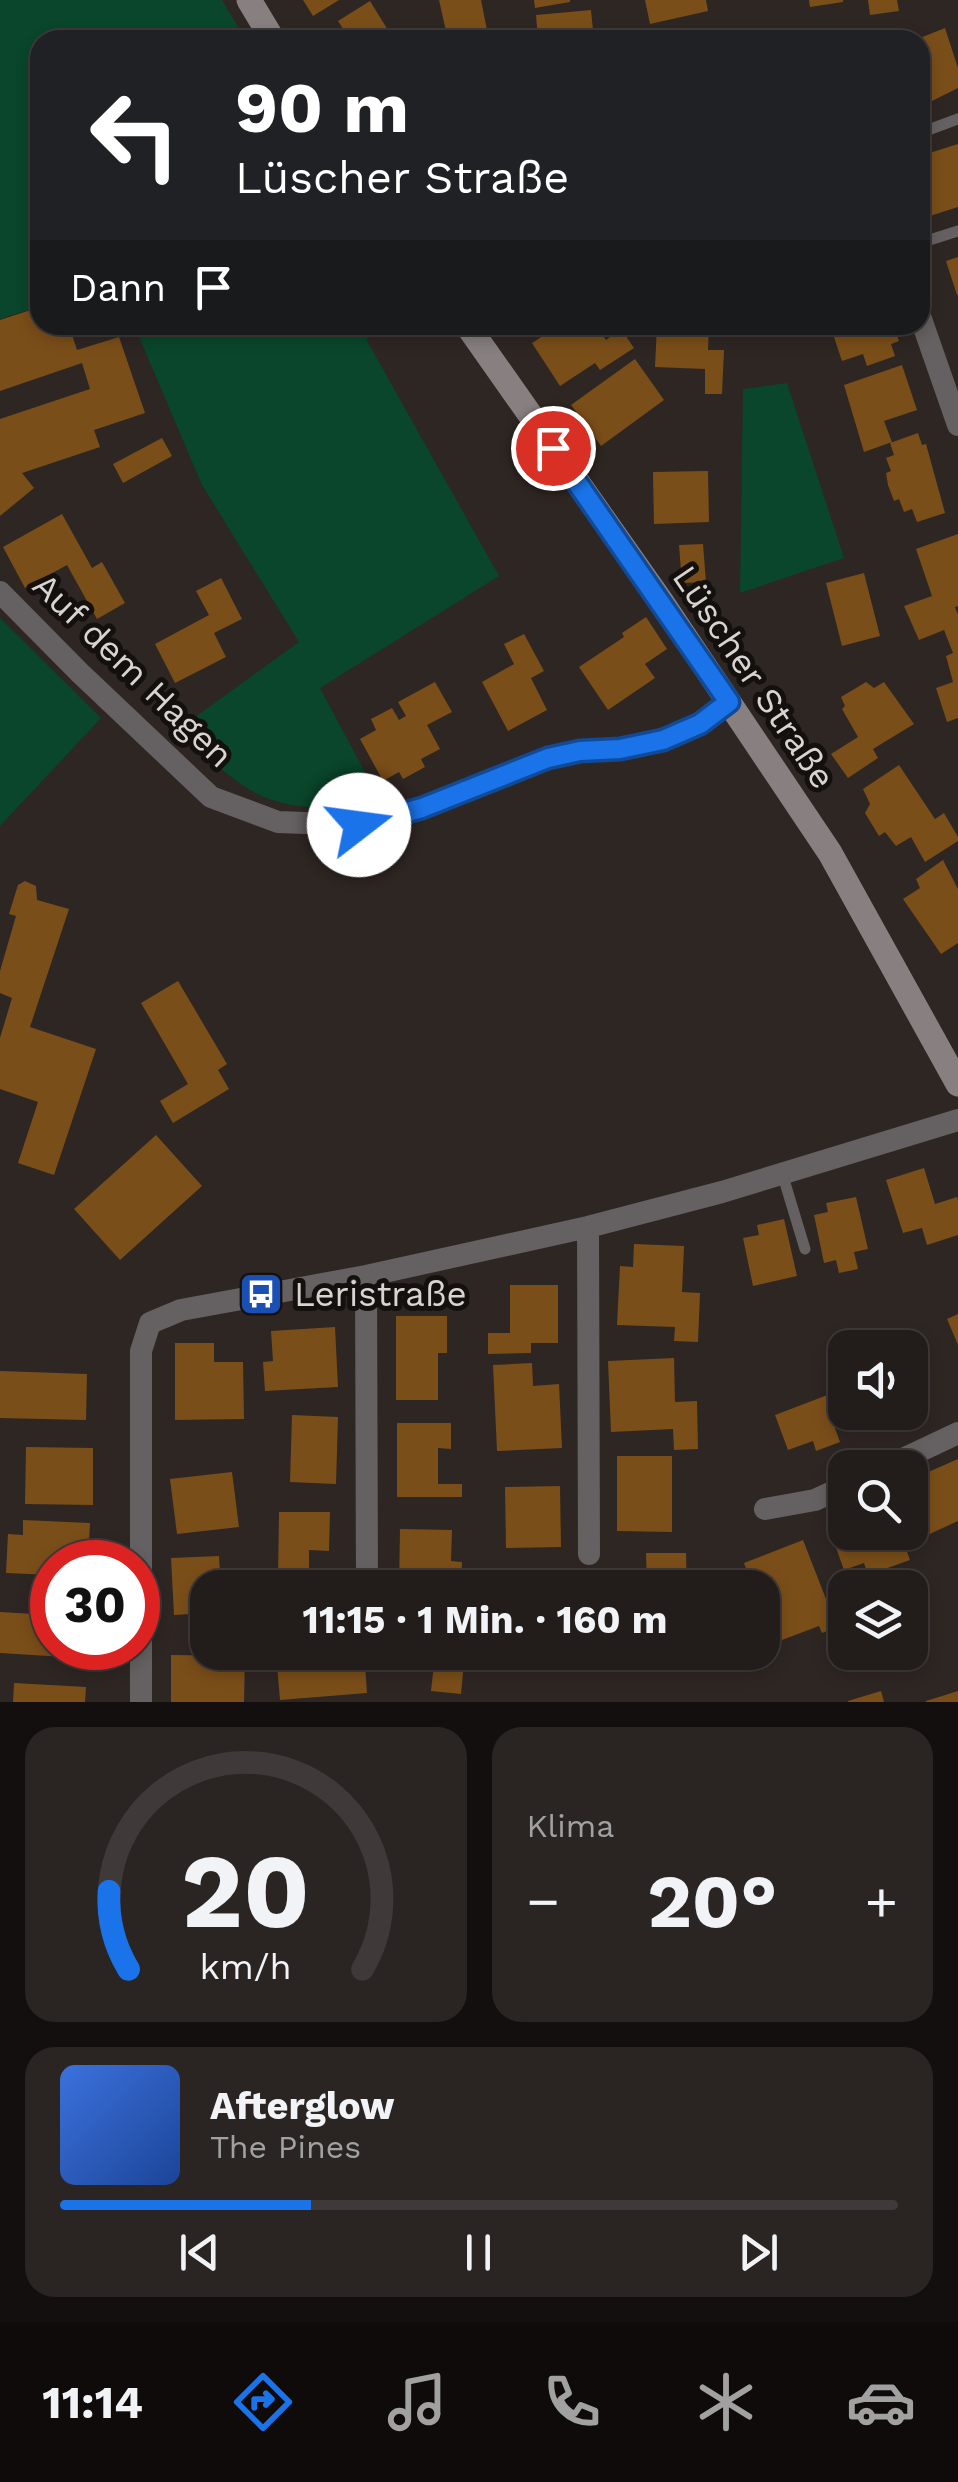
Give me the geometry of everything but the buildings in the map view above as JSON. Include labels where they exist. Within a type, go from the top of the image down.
[{"type":"street","points":[[248,0],[267,30]]},
{"type":"street","name":"Lüscher Straße","points":[[475,335],[830,853],[958,1084]]},
{"type":"street","points":[[927,335],[958,425]]},
{"type":"street","name":"Auf dem Hagen","points":[[0,592],[212,796],[278,822],[359,825],[422,808],[548,758],[663,740],[700,724],[729,702]]},
{"type":"street","points":[[141,1702],[141,1351],[150,1323],[181,1310],[366,1276],[588,1227],[958,1120]]},
{"type":"street","points":[[588,1227],[590,1554]]},
{"type":"street","points":[[366,1276],[367,1570]]},
{"type":"street","points":[[922,1450],[958,1433]]},
{"type":"street","points":[[766,1510],[828,1494]]},
{"type":"lane","points":[[930,129],[958,119]]},
{"type":"lane","points":[[930,241],[958,231]]},
{"type":"lane","points":[[782,1173],[806,1249]]},
{"type":"green space","points":[[0,0],[222,0],[240,30],[30,30],[30,309],[0,319]]},
{"type":"green space","points":[[138,335],[373,335],[366,339],[499,576],[320,688],[382,804],[311,807],[259,795],[176,731],[299,642],[202,485]]},
{"type":"green space","points":[[787,383],[844,558],[740,593],[743,389]]},
{"type":"green space","points":[[0,618],[101,718],[0,826]]},
{"type":"place","name":"Leristraße","points":[[261,1294]]},
{"type":"route","points":[[359,825],[422,808],[548,758],[663,740],[700,724],[729,702],[553,448]]}]
